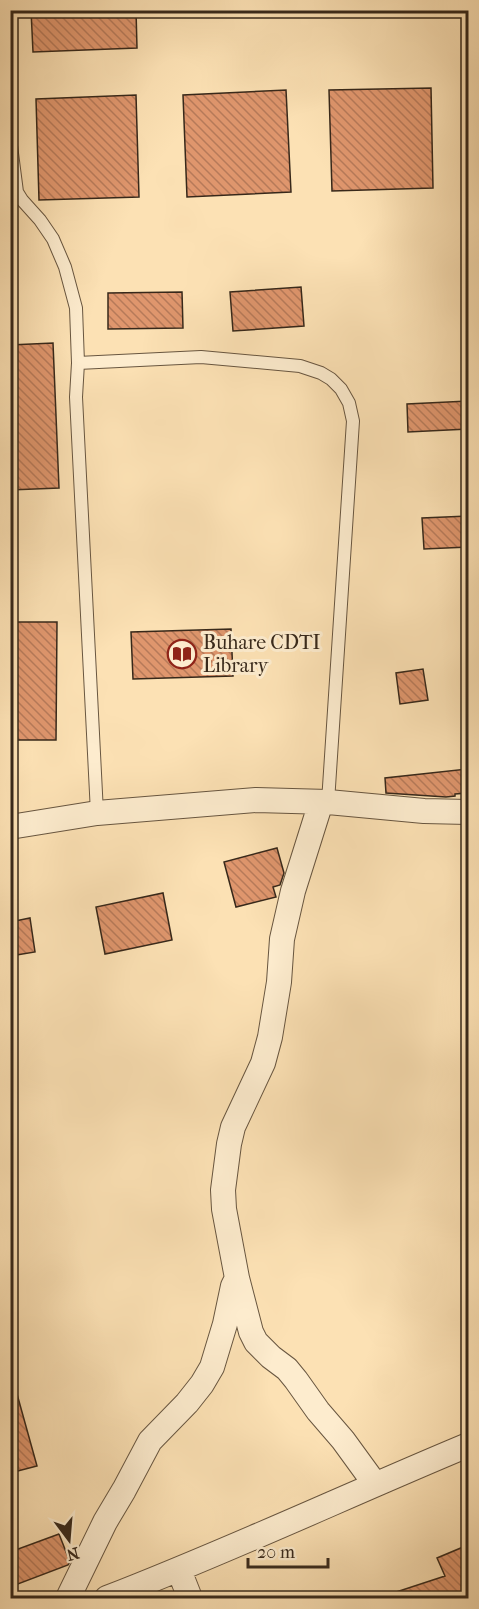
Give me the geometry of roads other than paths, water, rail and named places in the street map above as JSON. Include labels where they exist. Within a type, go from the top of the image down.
[{"type":"street","points":[[10,827],[97,813],[256,800],[324,802],[468,812]]},
{"type":"street","points":[[324,802],[293,891],[282,939],[279,981],[270,1037],[263,1063],[233,1127],[223,1190],[237,1278],[251,1332],[256,1342],[292,1374],[375,1484]]},
{"type":"street","points":[[68,1599],[105,1522],[150,1441],[187,1403],[212,1367],[225,1324],[232,1286],[237,1278]]},
{"type":"street","points":[[107,1599],[468,1445]]},
{"type":"street","points":[[179,1570],[190,1599]]},
{"type":"lane","points":[[10,138],[17,192],[53,239],[65,267],[76,308],[78,363],[76,397],[97,813]]},
{"type":"lane","points":[[78,363],[201,357],[278,363],[300,366],[321,374],[331,379],[345,394],[352,411],[352,421],[324,802]]},
{"type":"place","name":"Buhare CDTI Library","points":[[182,654]]}]
